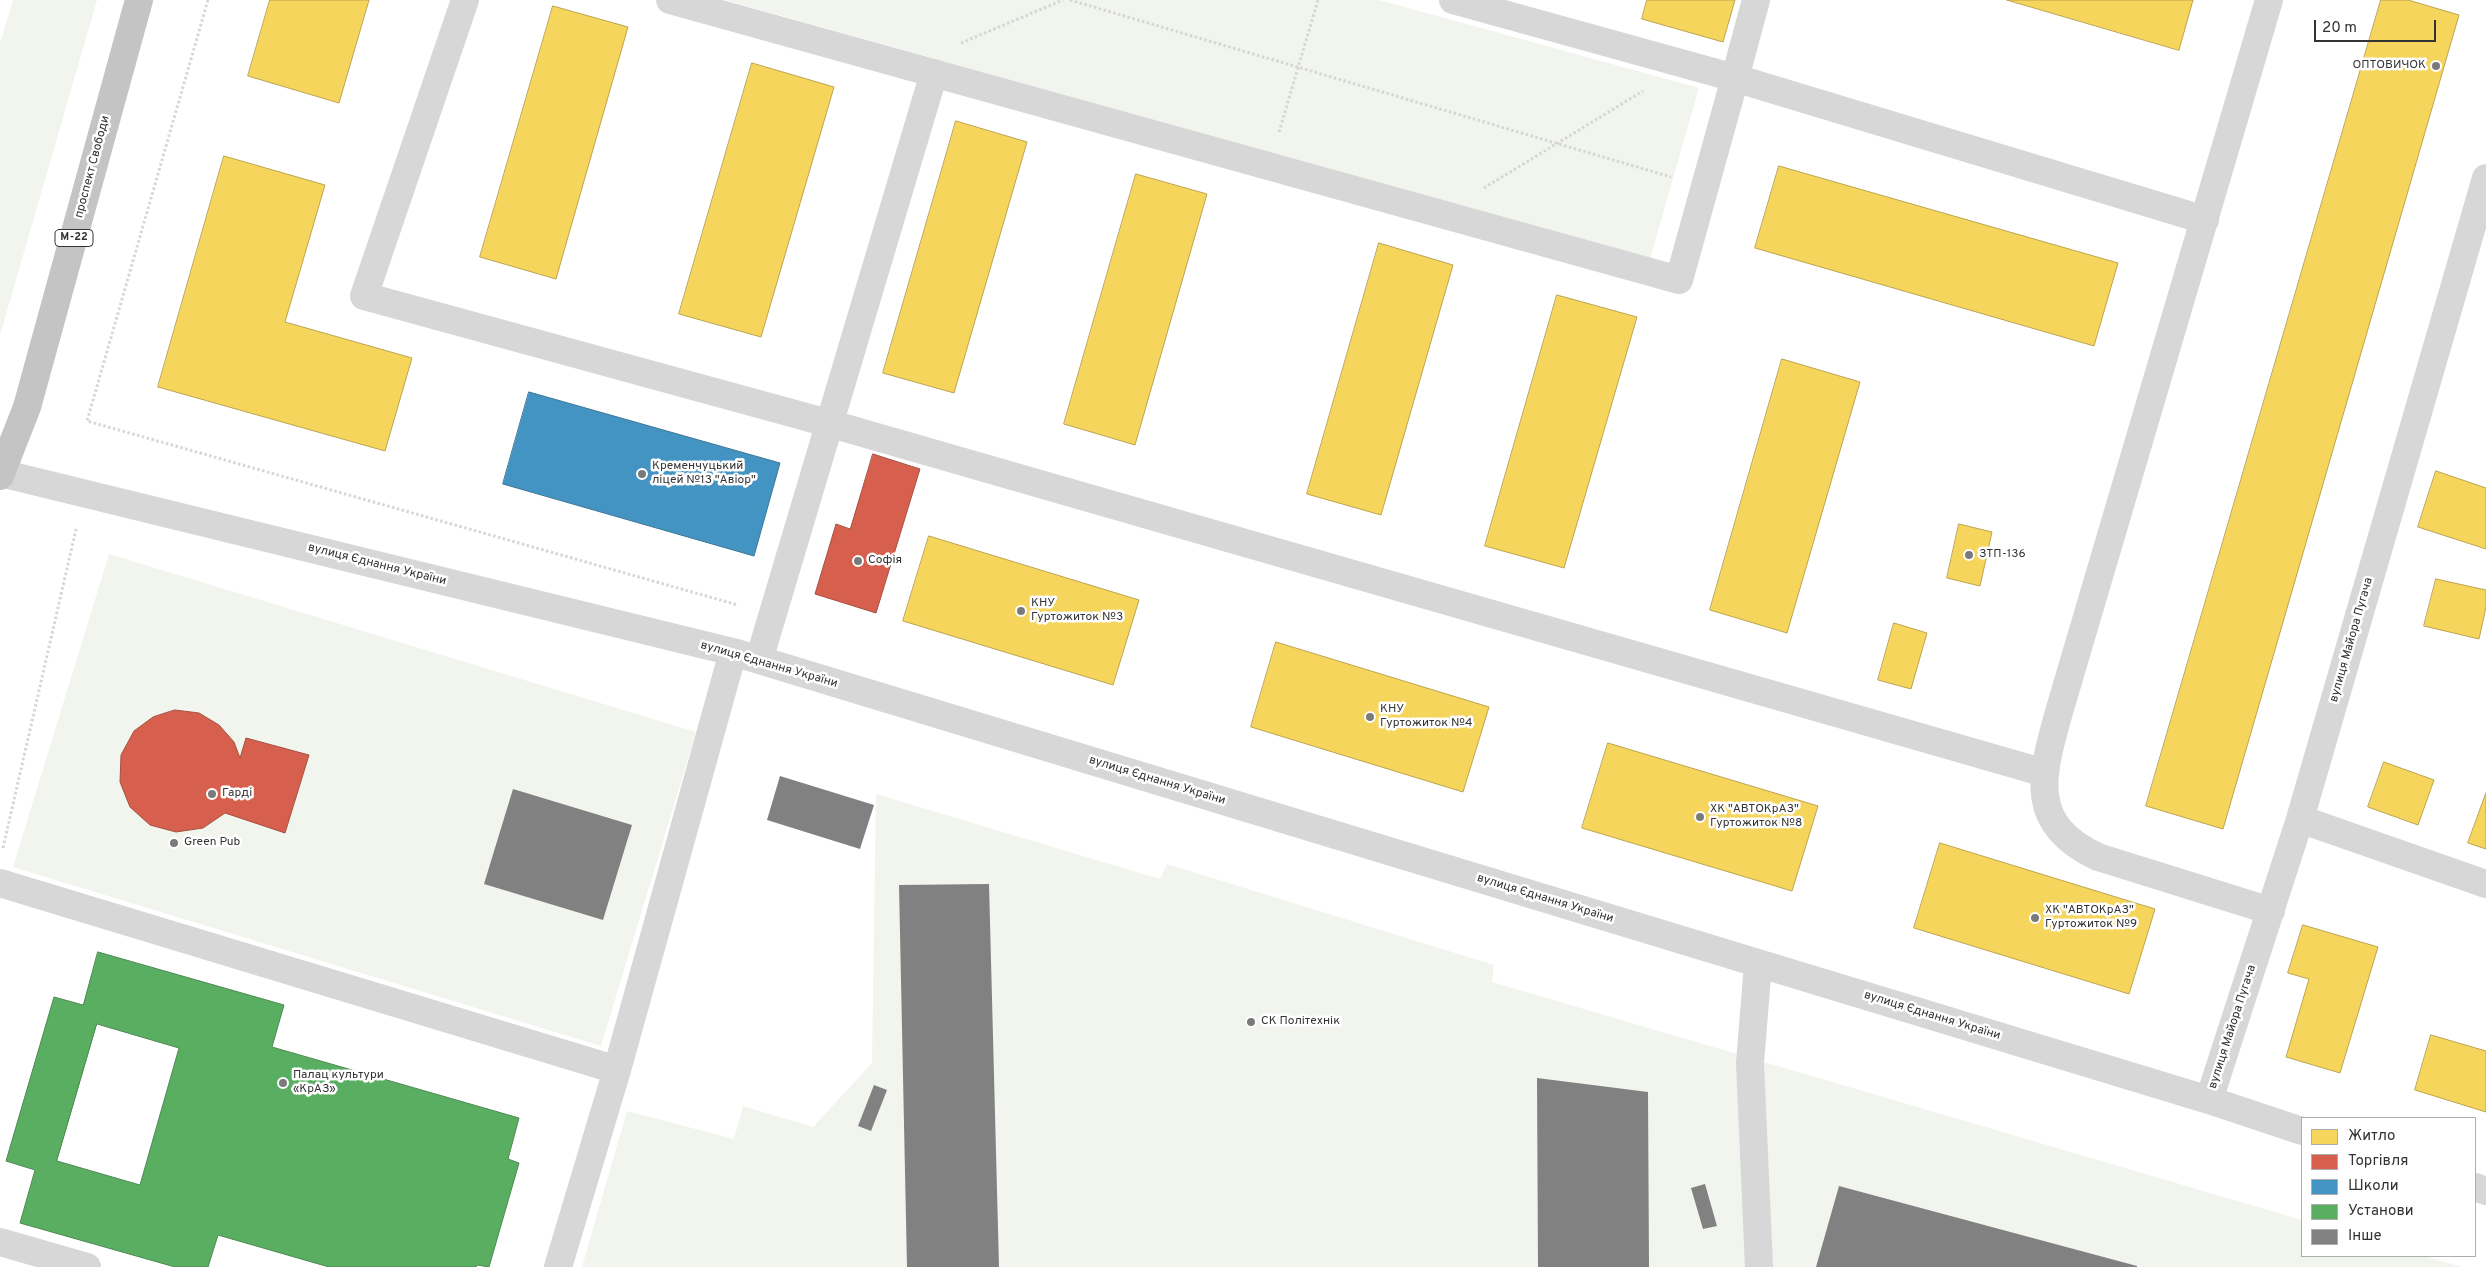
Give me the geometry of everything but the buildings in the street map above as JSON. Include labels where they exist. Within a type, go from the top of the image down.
[{"type":"highway","name":"проспект Свободи","points":[[0,474],[27,407],[140,0]]},
{"type":"street","points":[[465,0],[364,296],[828,423],[2045,773]]},
{"type":"street","points":[[670,0],[1679,280],[1756,0]]},
{"type":"street","points":[[1453,0],[1736,78],[2205,220]]},
{"type":"street","points":[[2269,0],[2059,712],[2045,773],[2045,792],[2050,817],[2061,833],[2076,847],[2098,857],[2271,911]]},
{"type":"street","points":[[759,660],[828,423],[934,74]]},
{"type":"street","name":"вулиця Майора Пугача","points":[[2209,1100],[2300,819],[2486,178]]},
{"type":"street","name":"вулиця Єднання України","points":[[0,474],[733,652],[2209,1100],[2301,1131]]},
{"type":"street","points":[[558,1267],[617,1070],[733,652]]},
{"type":"street","points":[[2300,819],[2486,884]]},
{"type":"street","points":[[0,883],[617,1070]]},
{"type":"street","points":[[1758,964],[1750,1063],[1759,1267]]},
{"type":"street","points":[[0,1242],[87,1267]]},
{"type":"path","points":[[208,0],[87,421],[772,614]]},
{"type":"path","points":[[908,66],[1063,0]]},
{"type":"path","points":[[1070,0],[1705,187]]},
{"type":"path","points":[[1269,166],[1318,0]]},
{"type":"path","points":[[1441,214],[1686,65]]},
{"type":"path","points":[[2,850],[76,529]]},
{"type":"shaded area","points":[[13,0],[97,0],[0,335],[0,43]]},
{"type":"shaded area","points":[[725,0],[1379,0],[1699,88],[1650,259]]},
{"type":"shaded area","points":[[109,554],[696,732],[601,1046],[13,867]]},
{"type":"shaded area","name":"СК Політехнік","points":[[876,794],[1160,879],[1167,864],[1494,965],[1492,982],[2301,1220],[2301,1257],[2427,1257],[2462,1267],[582,1267],[627,1111],[734,1139],[743,1106],[813,1127],[872,1063]]},
{"type":"place","name":"ОПТОВИЧОК","points":[[2436,66]]},
{"type":"place","name":"Кременчуцький ліцей №13 \"Авіор\"","points":[[642,474]]},
{"type":"place","name":"ЗТП-136","points":[[1969,555]]},
{"type":"place","name":"Софія","points":[[858,561]]},
{"type":"place","name":"КНУ Гуртожиток №3","points":[[1021,611]]},
{"type":"place","name":"КНУ Гуртожиток №4","points":[[1370,717]]},
{"type":"place","name":"Гарді","points":[[212,794]]},
{"type":"place","name":"ХК \"АВТОКрАЗ\" Гуртожиток №8","points":[[1700,817]]},
{"type":"place","name":"Green Pub","points":[[174,843]]},
{"type":"place","name":"ХК \"АВТОКрАЗ\" Гуртожиток №9","points":[[2035,918]]},
{"type":"place","name":"СК Політехнік","points":[[1251,1022]]},
{"type":"place","name":"Палац культури «КрАЗ»","points":[[283,1083]]}]
